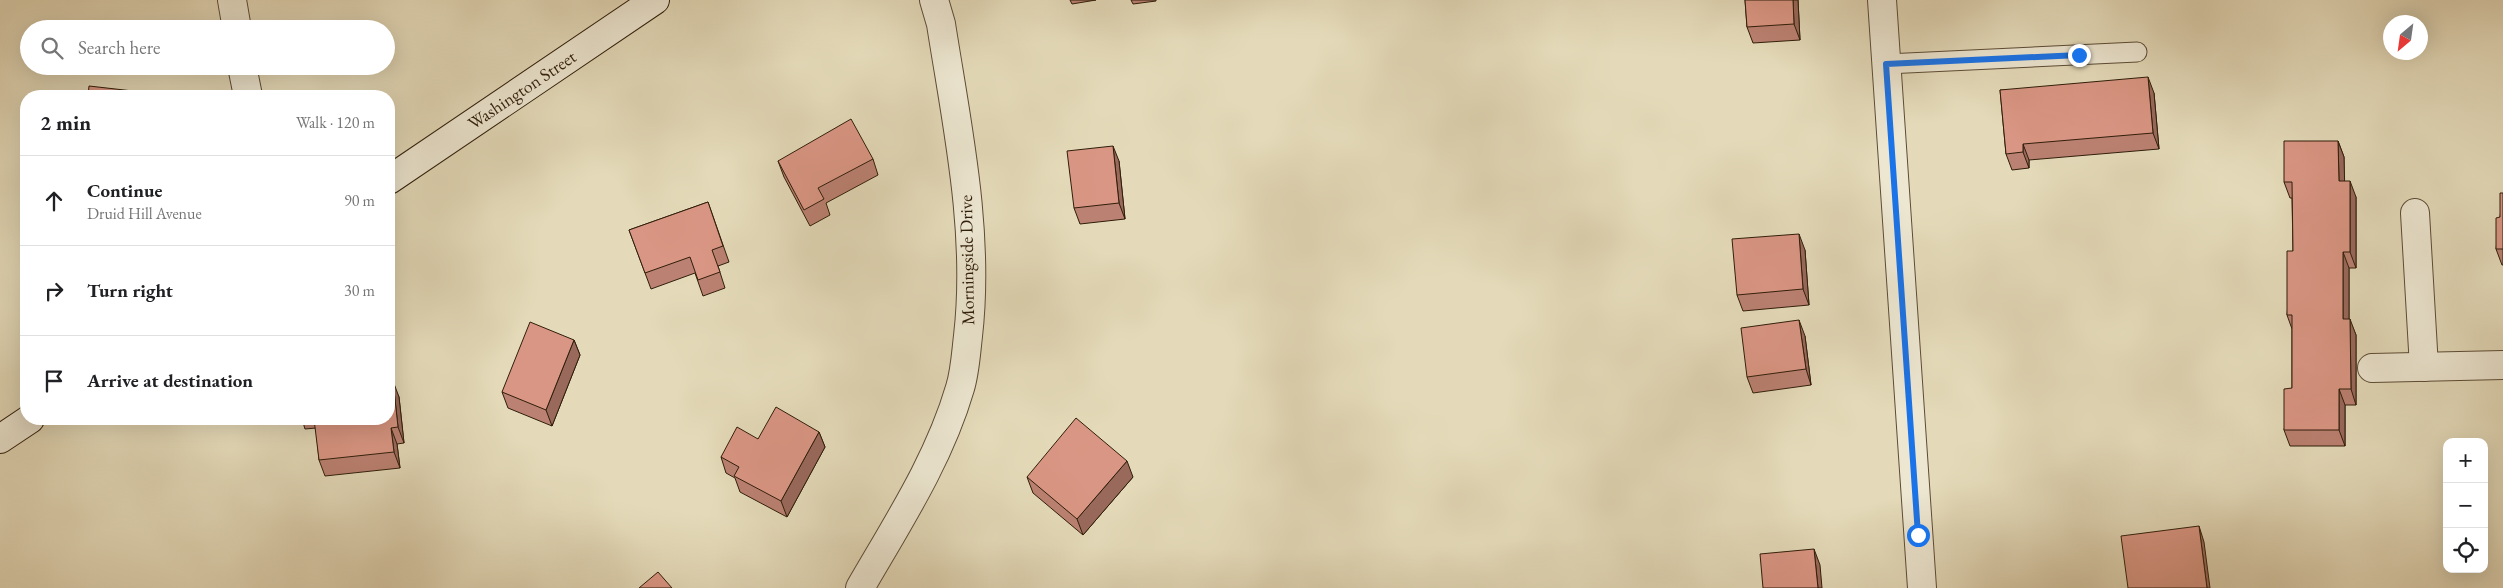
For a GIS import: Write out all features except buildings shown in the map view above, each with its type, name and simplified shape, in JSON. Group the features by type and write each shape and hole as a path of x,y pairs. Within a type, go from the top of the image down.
{"street":[{"path":"232,0 235,20"},
{"name":"Washington Street","path":"395,176 655,0"},
{"name":"Morningside Drive","path":"860,588 917,490 947,424 961,387 967,348 972,307 969,222 965,177 941,24 934,0"},
{"path":"1882,0 1922,588"},
{"path":"244,75 247,90"},
{"path":"2415,214 2424,367"},
{"path":"2372,368 2503,365"},
{"path":"0,439 21,425"}],"lane":[{"path":"1886,64 2137,52"}],"route":[{"path":"1918,535 1886,64 2079,55"}]}
